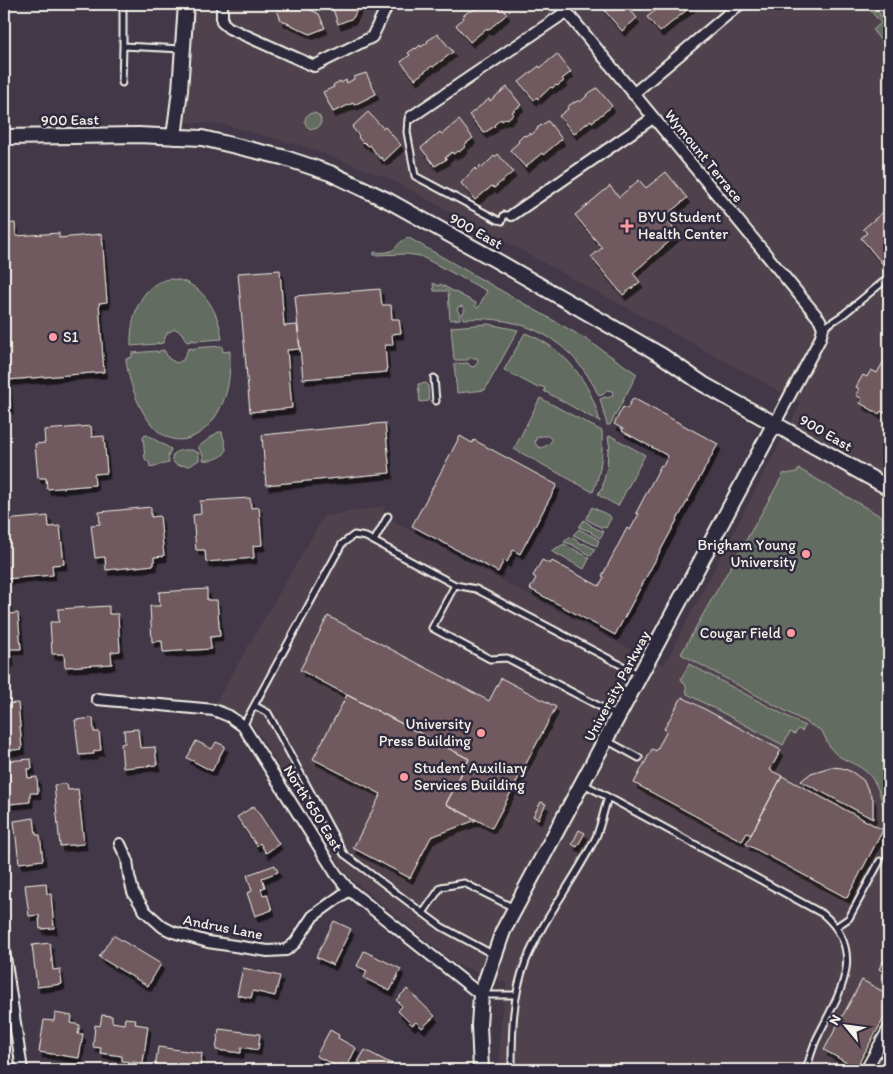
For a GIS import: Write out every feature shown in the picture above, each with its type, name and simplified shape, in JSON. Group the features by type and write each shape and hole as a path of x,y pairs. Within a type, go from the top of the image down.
{"main road":[{"path":"174,138 180,90 186,4"},
{"name":"900 East","path":"4,137 138,135 210,139 322,170 361,186 549,291 661,356 703,384 889,488"},
{"name":"University Parkway","path":"481,1070 479,1025 481,995 494,955 515,909 775,423"}],"street":[{"path":"222,4 222,22 229,28 314,66 372,37 388,4"},
{"name":"Wymount Terrace","path":"560,4 817,316 823,328"},
{"path":"633,94 740,4"},
{"path":"411,117 566,12"},
{"path":"512,214 653,118"},
{"name":"University Parkway","path":"775,423 820,339 823,328"},
{"name":"North 650 East","path":"97,699 214,710 229,716 244,726 336,874 349,890 481,995"},
{"name":"Andrus Lane","path":"120,844 127,858 133,892 145,911 158,923 173,932 208,942 268,951 286,950 295,944 313,916 349,890"},
{"path":"4,950 22,1070"},
{"path":"866,1070 889,1028"}],"lane":[{"path":"122,83 123,4"},
{"path":"123,46 182,49"},
{"path":"411,117 408,119 408,132 415,176 498,220 502,221 504,216 512,214"},
{"path":"823,328 844,314 889,277"},
{"path":"434,378 436,401"},
{"path":"374,541 388,516"},
{"path":"244,726 342,544 354,535 374,541 455,585 476,589 640,676"},
{"path":"455,585 432,628 490,659 507,658 618,716"},
{"path":"255,706 268,713 344,854 442,927 494,955"},
{"path":"606,740 639,758"},
{"path":"582,784 823,914 833,922 846,951 846,977 812,1049 806,1070"},
{"path":"512,1070 512,1028 516,995 523,969 541,928 561,898 596,836 608,797"},
{"path":"836,927 849,918 880,861"},
{"path":"423,914 441,887 464,883 515,909"},
{"path":"481,995 516,995"}],"shaded area":[{"name":"Brigham Young University","path":"178,4 889,4 889,1070 500,1070 499,1045 502,1010 507,983 456,964 350,878 254,726 214,705 324,516 385,506 382,515 622,645 664,665 801,403 388,178 306,147 223,124 180,122"}],"green space":[{"path":"865,4 875,4 882,19 889,27 889,51 873,30 881,23"},
{"path":"878,4 889,4 889,23"},
{"path":"313,113 321,121 313,129 305,121"},
{"path":"409,238 586,339 637,374 610,425 607,425 600,399 613,395 612,391 607,390 599,396 588,376 575,359 560,346 544,335 507,321 463,319 462,314 465,311 462,306 458,307 457,310 460,314 460,319 450,320 448,291 434,291 433,283 439,286 440,284 476,303 475,306 478,308 487,291 420,256 406,254 374,255 374,252 389,252"},
{"path":"169,279 180,280 190,284 206,298 217,318 222,339 194,341 193,339 187,342 181,332 175,329 167,333 163,343 131,346 132,325 138,305 150,288 159,282"},
{"path":"488,324 518,330 485,390 457,393 454,364 468,363 474,367 478,362 477,358 454,360 451,327"},
{"path":"525,333 552,347 574,368 590,393 600,422 544,391 545,388 540,386 538,388 504,370"},
{"path":"222,346 223,352 230,351 228,385 221,407 214,418 201,432 185,439 171,439 158,431 139,405 128,373 126,359 132,357 132,353 157,351 158,353 164,350 169,359 177,363 183,360 188,349 192,348 194,350 194,348"},
{"path":"426,383 428,385 429,401 420,402 418,384"},
{"path":"540,398 602,431 601,462 593,492 514,449","holes":["548,436 552,440 548,445 541,448 537,446 535,442 537,437"]},
{"path":"218,432 222,432 226,448 225,453 216,459 203,460 203,455 198,447"},
{"path":"147,435 171,449 168,457 169,463 150,467 149,462 145,459 143,436"},
{"path":"611,436 645,455 618,506 598,495 600,490 602,490 607,470 608,449 610,449 608,437"},
{"path":"183,450 192,450 199,453 199,460 190,466 176,465 172,460 173,456"},
{"name":"Cougar Field","path":"799,469 889,521 889,815 884,811 878,789 871,777 861,768 836,754 822,731 681,654 784,473 797,472"},
{"path":"592,507 610,516 611,518 606,528 602,528 586,519"},
{"path":"584,520 591,526 604,532 600,538 592,532 579,527"},
{"path":"579,529 599,540 597,546 573,535"},
{"path":"569,537 595,549 591,556 574,545 564,542"},
{"path":"564,544 588,557 589,559 584,569 551,551"},
{"path":"689,664 805,726 802,731 798,729 795,734 790,732 783,745 687,694 686,686 681,679"}],"building":[{"path":"299,4 319,14 325,28 310,34 281,20 275,5"},
{"path":"302,4 314,4 311,9"},
{"path":"335,4 360,4 353,18 338,24 333,9"},
{"path":"482,4 499,4 507,14 470,42 456,25 470,10 471,12 475,8 476,10"},
{"path":"599,4 625,4 637,18 622,31"},
{"path":"664,4 694,4 660,32 647,17"},
{"path":"438,34 453,52 415,79 401,62 410,55 408,53 420,45 421,47"},
{"path":"557,54 571,72 562,79 564,81 557,86 551,87 538,99 537,97 534,100 519,82"},
{"path":"366,73 376,94 354,105 353,103 333,112 323,92 334,87 333,85 340,81 341,83 346,80 347,83 354,79 354,77"},
{"path":"507,87 521,105 512,112 514,114 502,121 501,119 495,126 484,133 469,115"},
{"path":"597,88 612,106 574,134 559,116 568,109 567,107 579,100 580,102 586,95"},
{"path":"368,112 401,145 384,161 381,157 380,159 370,145 368,146 363,143 352,127"},
{"path":"459,120 473,138 459,152 453,154 452,152 445,158 447,159 435,166 421,148 440,132 442,134"},
{"path":"548,121 562,139 525,167 510,150 524,135 530,133 531,135 537,128"},
{"path":"498,154 513,172 494,188 492,186 475,200 461,183 475,168 476,170 480,166 482,168"},
{"name":"BYU Student Health Center","path":"666,172 687,198 664,217 678,234 633,273 640,282 623,295 591,257 602,248 575,215 610,186 619,197 639,180 646,188"},
{"path":"889,202 889,263 885,267 861,238 867,233 863,229 888,208 885,205"},
{"name":"S1","path":"15,223 16,236 59,233 59,238 102,234 107,302 99,303 104,372 8,380 10,408 4,409 4,224"},
{"path":"280,270 284,326 297,325 300,349 287,350 292,408 250,412 238,273"},
{"path":"380,289 382,305 391,305 392,319 399,319 401,333 392,334 393,345 385,345 387,372 303,379 295,296"},
{"path":"889,352 889,411 887,414 881,411 879,414 860,403 862,399 856,395 859,389 856,387 863,375 867,377 871,370 877,373"},
{"path":"633,398 718,444 615,635 530,589 536,578 533,576 542,560 550,564 552,561 599,586 604,577 602,576 627,528 630,530 639,514 636,513 661,465 663,466 668,456 622,431 623,429 614,424 623,407 627,409"},
{"path":"385,423 390,473 266,485 262,435"},
{"path":"91,426 92,437 104,436 107,473 94,474 95,485 47,489 46,478 38,478 35,444 45,443 44,430"},
{"path":"460,436 472,443 474,440 557,485 520,554 513,550 507,562 504,560 498,572 412,526"},
{"path":"250,498 251,508 259,507 262,545 253,546 254,558 206,562 205,550 196,550 193,515 201,514 200,501"},
{"path":"151,507 151,517 160,516 164,556 154,557 154,565 106,570 105,557 95,558 91,525 100,524 99,512"},
{"path":"48,516 49,527 60,526 64,564 52,565 53,575 6,579 4,567 4,520"},
{"path":"207,589 207,600 217,600 220,636 210,637 211,649 163,652 162,641 152,642 150,606 160,606 159,592"},
{"path":"4,602 8,602 9,614 18,613 21,649 10,649 11,661 4,662"},
{"path":"109,606 109,614 118,614 120,651 111,652 112,664 65,667 64,654 52,654 50,622 59,622 58,609"},
{"name":"University Press Building","path":"328,616 489,701 501,678 556,707 492,828 446,804 469,759 300,670"},
{"name":"Student Auxiliary Services Building","path":"347,695 469,759 446,804 476,820 431,837 410,878 353,848 381,794 313,759"},
{"path":"682,697 781,750 770,770 782,776 751,835 747,833 742,841 634,783 652,749 656,751 667,731 664,729"},
{"path":"18,703 22,749 4,751 4,704"},
{"path":"93,718 94,732 99,732 101,750 94,751 94,754 79,755 75,720"},
{"path":"138,729 140,748 155,747 157,765 123,768 121,744 125,743 124,730"},
{"path":"196,741 212,749 216,742 225,746 212,771 187,758"},
{"path":"31,759 32,769 27,769 28,778 37,777 38,793 30,793 30,802 10,804 6,761"},
{"path":"831,767 842,768 852,772 863,780 873,799 873,819 801,781 811,773"},
{"path":"782,776 883,830 847,898 746,844"},
{"path":"67,784 68,790 78,789 84,844 60,846 54,785"},
{"path":"541,802 546,804 538,819 533,816"},
{"path":"254,806 279,844 266,853 260,843 257,846 237,817"},
{"path":"34,818 36,835 40,835 43,860 19,863 14,821"},
{"path":"579,830 585,833 577,847 572,844"},
{"path":"275,865 278,872 262,878 265,887 261,889 263,895 267,894 272,910 255,916 247,893 252,891 247,875"},
{"path":"46,883 47,894 51,894 54,928 40,929 39,915 29,916 25,885"},
{"path":"334,921 351,929 333,965 316,957"},
{"path":"113,935 161,964 148,986 99,957"},
{"path":"50,943 53,970 60,969 62,984 37,987 32,945"},
{"path":"364,951 401,969 390,991 364,978 367,971 357,966"},
{"path":"883,961 889,964 889,975 879,969"},
{"path":"243,968 280,976 275,996 253,991 251,998 237,995"},
{"path":"862,980 889,995 889,1009 856,1068 824,1050"},
{"path":"407,989 435,1016 422,1028 416,1022 412,1025 398,1011 402,1006 396,1000"},
{"path":"55,1013 72,1016 71,1023 80,1025 78,1034 83,1034 79,1058 39,1052 44,1020 54,1021"},
{"path":"102,1015 112,1016 112,1022 124,1024 125,1018 136,1019 135,1024 148,1026 143,1063 122,1061 122,1056 100,1053 101,1048 93,1047 95,1025 100,1026"},
{"path":"219,1029 260,1034 258,1050 241,1047 241,1053 216,1050"},
{"path":"330,1030 339,1035 338,1038 356,1048 347,1067 341,1064 339,1067 316,1056"},
{"path":"158,1047 202,1053 200,1070 155,1068"},
{"path":"365,1050 392,1064 389,1070 356,1070"}],"place":[{"name":"BYU Student Health Center","path":"627,226"},
{"name":"S1","path":"53,337"},
{"name":"Brigham Young University","path":"806,554"},
{"name":"Cougar Field","path":"791,633"},
{"name":"University Press Building","path":"481,733"},
{"name":"Student Auxiliary Services Building","path":"404,777"}]}
